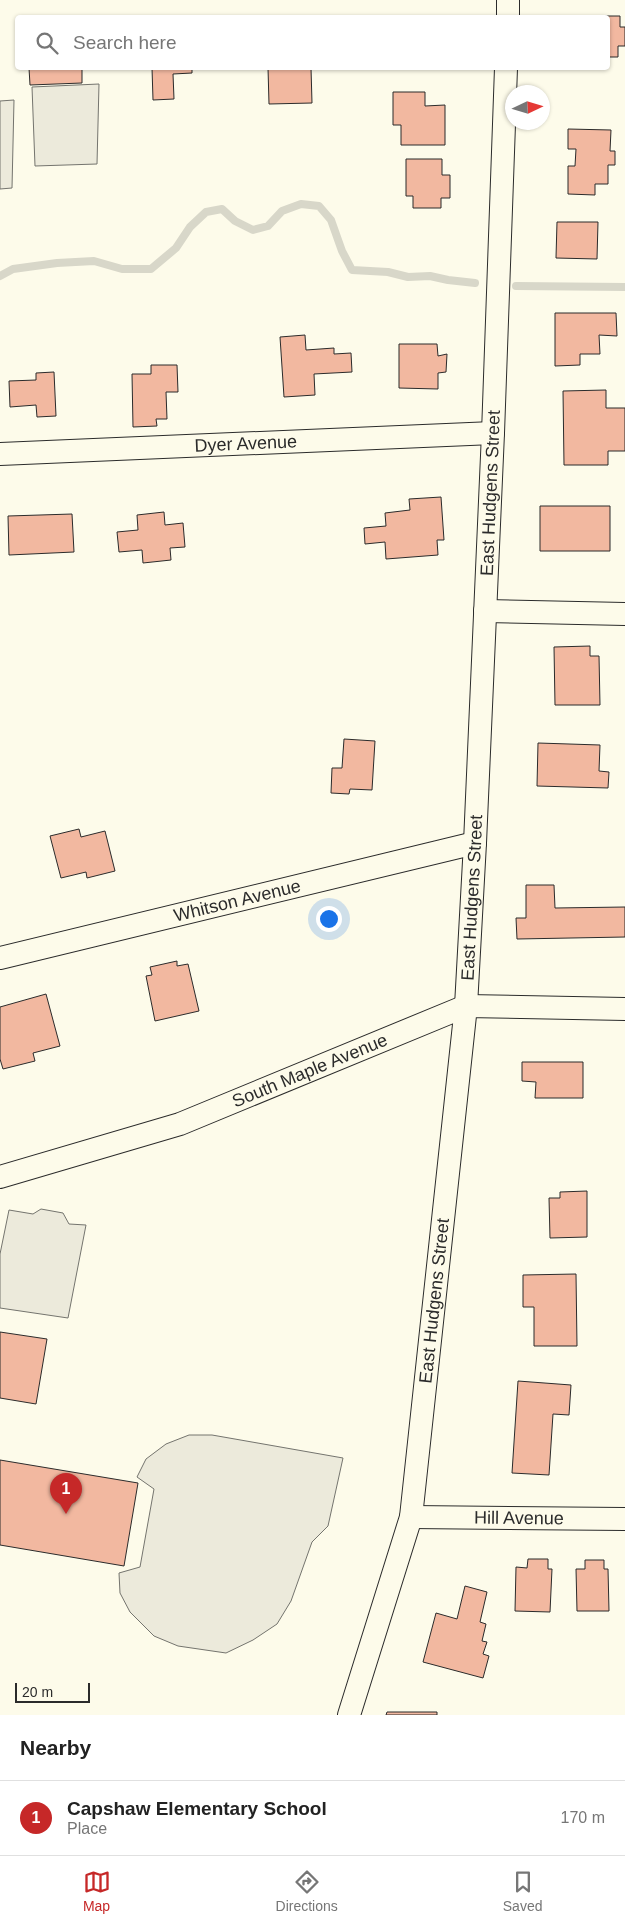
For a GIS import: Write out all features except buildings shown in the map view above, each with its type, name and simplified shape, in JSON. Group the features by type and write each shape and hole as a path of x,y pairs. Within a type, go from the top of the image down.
{"street":[{"path":"508,0 508,15"},
{"name":"East Hudgens Street","path":"349,1715 411,1517 466,1006 493,432 506,70"},
{"name":"Dyer Avenue","path":"0,454 493,432"},
{"path":"484,611 625,614"},
{"name":"Whitson Avenue","path":"0,958 475,843"},
{"name":"South Maple Avenue","path":"0,1177 180,1124 466,1006 625,1009"},
{"name":"Hill Avenue","path":"411,1517 625,1519"}],"shaded area":[{"path":"99,84 97,164 35,166 32,87"},
{"path":"14,100 12,188 0,189 0,101"},
{"path":"41,1209 63,1213 69,1224 86,1225 68,1318 0,1308 0,1254 9,1210 33,1214"},
{"path":"189,1435 212,1435 343,1458 328,1526 312,1542 291,1601 277,1624 253,1640 226,1653 178,1646 154,1636 130,1612 120,1593 119,1573 140,1567 154,1489 137,1477 146,1459 166,1444"}],"waterway":[{"path":"0,276 13,269 57,263 94,261 122,269 151,269 176,248 190,227 206,212 222,209 235,221 253,230 268,226 282,211 301,204 319,206 331,220 342,251 352,270 388,272 408,277 430,276 475,283"},
{"path":"516,286 625,287"}],"place":[{"name":"Capshaw Elementary School","path":"66,1514"}]}
